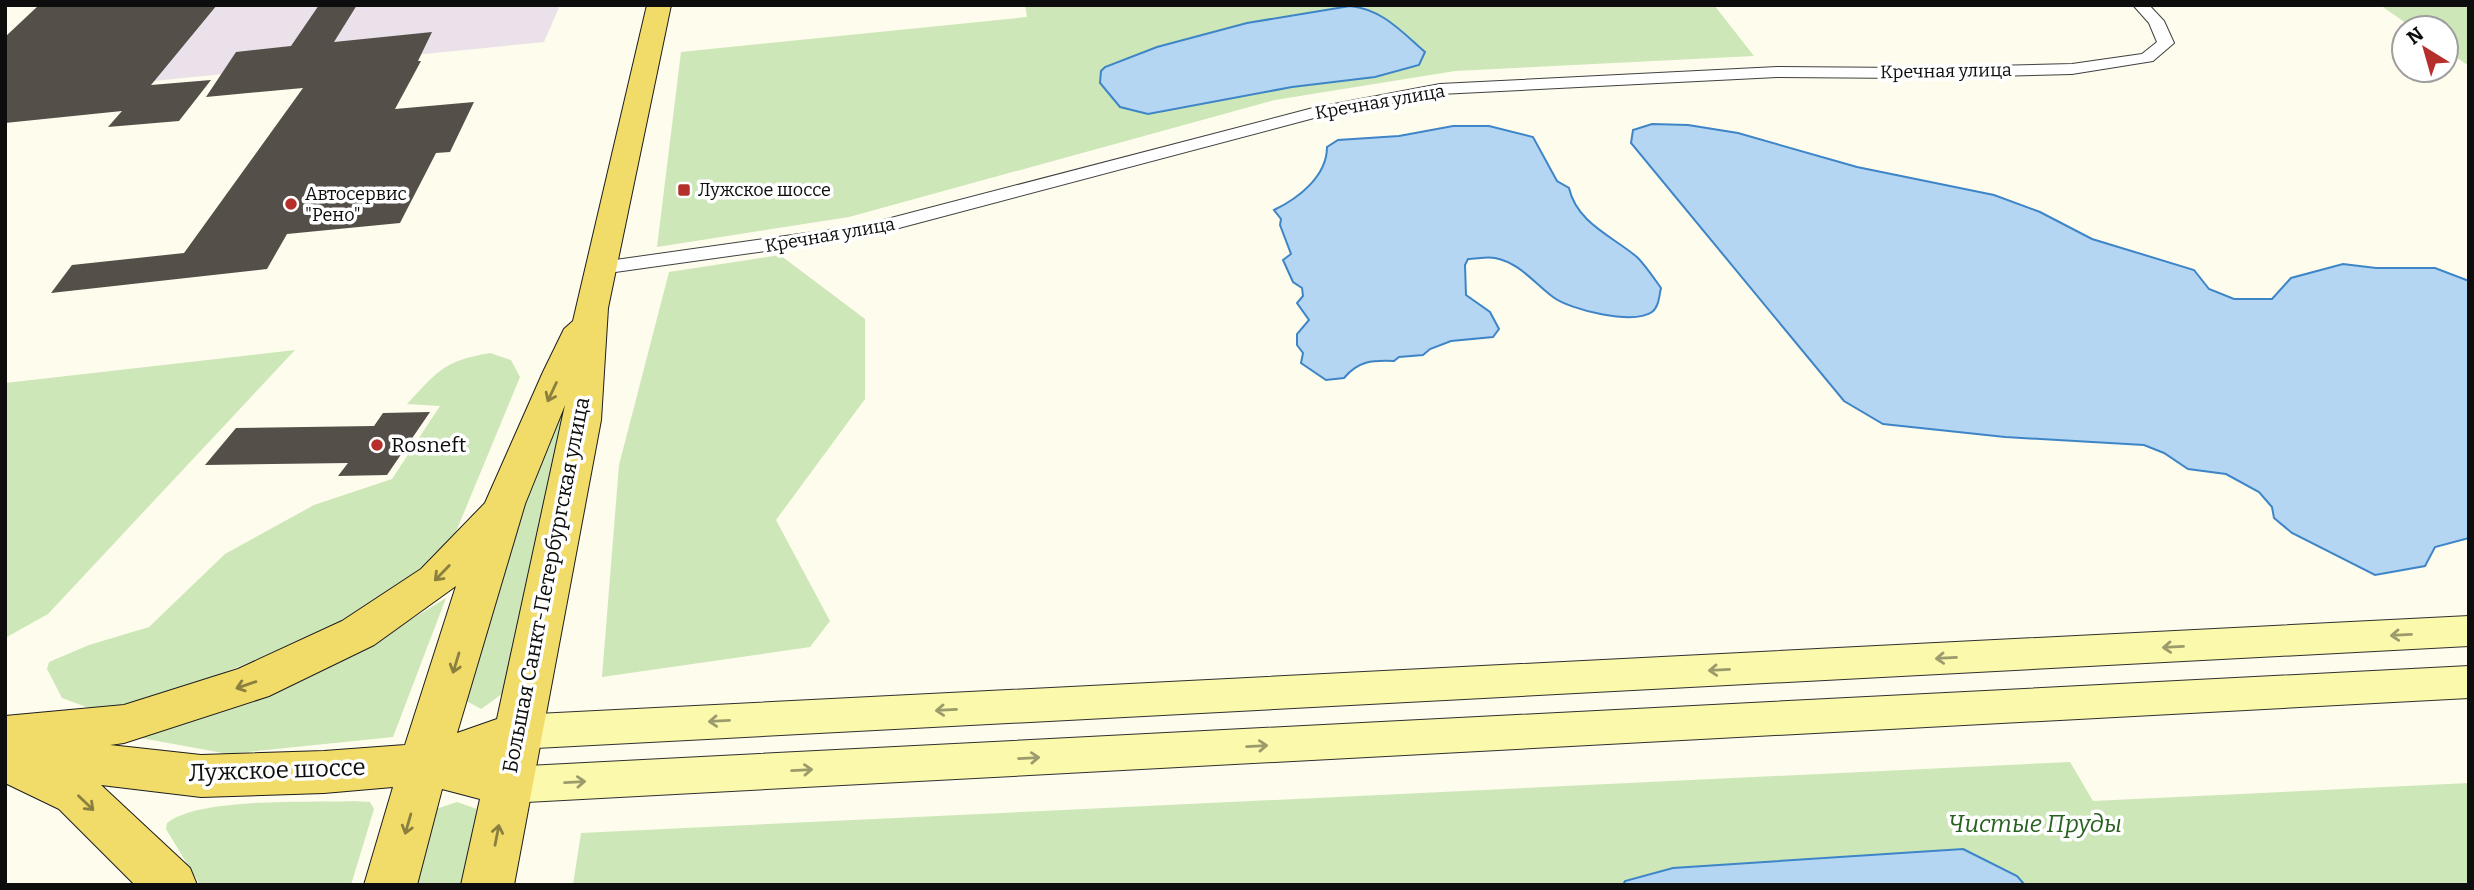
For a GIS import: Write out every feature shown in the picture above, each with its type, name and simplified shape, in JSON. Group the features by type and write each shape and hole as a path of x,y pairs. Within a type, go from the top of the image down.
{"main road":[{"path":"591,308 659,5"},
{"name":"Большая Санкт-Петербургская улица","path":"390,885 505,504 533,432 591,308"},
{"name":"Большая Санкт-Петербургская улица","path":"487,885 582,420 591,308"},
{"path":"5,736 124,724 253,683 358,633 436,580 505,504"},
{"path":"517,732 2469,631"},
{"path":"507,785 2469,682"},
{"name":"Лужское шоссе","path":"5,747 98,764 201,776 324,772 425,764 517,732"},
{"path":"5,760 77,794 171,885"},
{"name":"Лужское шоссе","path":"425,764 507,785"}],"street":[{"name":"Кречная улица","path":"601,268 865,231 1313,113 1440,89 1777,72 1909,73 2072,69 2147,58 2166,43 2156,21 2140,5"}],"shaded area":[{"path":"97,5 560,5 544,42 14,95"}],"green space":[{"path":"1025,5 1714,5 1754,56 1455,71 1275,100 849,217 657,247 681,52 1027,17"},
{"path":"2380,5 2469,5 2469,66 2460,60 2460,14 2393,14"},
{"path":"780,255 865,319 865,399 776,520 830,621 810,647 602,677 619,465 669,272"},
{"path":"295,350 48,614 5,638 5,383"},
{"path":"490,353 511,360 520,377 453,539 393,597 313,637 180,690 97,711 62,698 47,669 49,662 89,645 149,627 225,554 314,505 392,479 440,406 407,404 442,369 474,356"},
{"path":"567,394 555,483 505,692 481,709 463,699 528,487"},
{"path":"446,598 393,737 228,754 141,738 298,683 367,647"},
{"name":"Чистые Пруды","path":"2070,762 2093,801 2469,783 2469,885 573,885 581,833"},
{"path":"370,802 374,809 351,885 200,885 166,829 167,823 182,815 229,805"},
{"path":"457,802 477,809 461,885 409,885 427,812"}],"water":[{"path":"1350,6 1372,12 1400,29 1425,52 1419,65 1375,77 1292,87 1148,114 1120,107 1100,83 1101,71 1105,67 1157,47 1247,23"},
{"path":"1652,124 1688,125 1738,133 1857,167 1994,195 2040,212 2092,239 2194,270 2209,289 2234,299 2272,299 2291,278 2343,264 2376,268 2435,268 2469,281 2469,538 2435,547 2425,566 2375,575 2292,533 2274,518 2272,507 2259,492 2226,474 2188,469 2164,453 2144,445 2005,437 1883,424 1844,401 1631,143 1633,130"},
{"path":"1453,126 1489,126 1533,137 1557,181 1569,188 1579,211 1597,228 1637,257 1661,288 1656,307 1643,316 1631,317 1587,311 1553,297 1512,264 1489,257 1468,259 1465,265 1466,295 1490,312 1499,329 1493,337 1451,341 1430,349 1423,355 1366,363 1344,378 1326,380 1301,363 1303,353 1297,345 1297,334 1309,320 1297,303 1303,296 1302,288 1293,282 1283,260 1291,254 1280,225 1281,219 1274,210 1310,185 1322,167 1327,147 1338,140 1399,136"},
{"path":"1963,849 2017,876 2025,885 1623,885 1625,881 1673,868"}],"building":[{"path":"39,5 217,5 151,85 211,80 179,121 108,127 122,111 5,123 5,37"},
{"path":"319,5 357,5 334,42 432,32 418,61 421,61 395,109 474,102 450,152 436,153 400,223 287,234 267,269 51,293 72,265 184,253 303,88 206,97 236,52 291,46"},
{"path":"430,412 387,475 338,476 348,463 205,465 236,428 374,426 383,413"}],"place":[{"name":"Лужское шоссе","path":"684,190"},
{"name":"Автосервис \"Рено\"","path":"291,204"},
{"name":"Rosneft","path":"377,445"}]}
